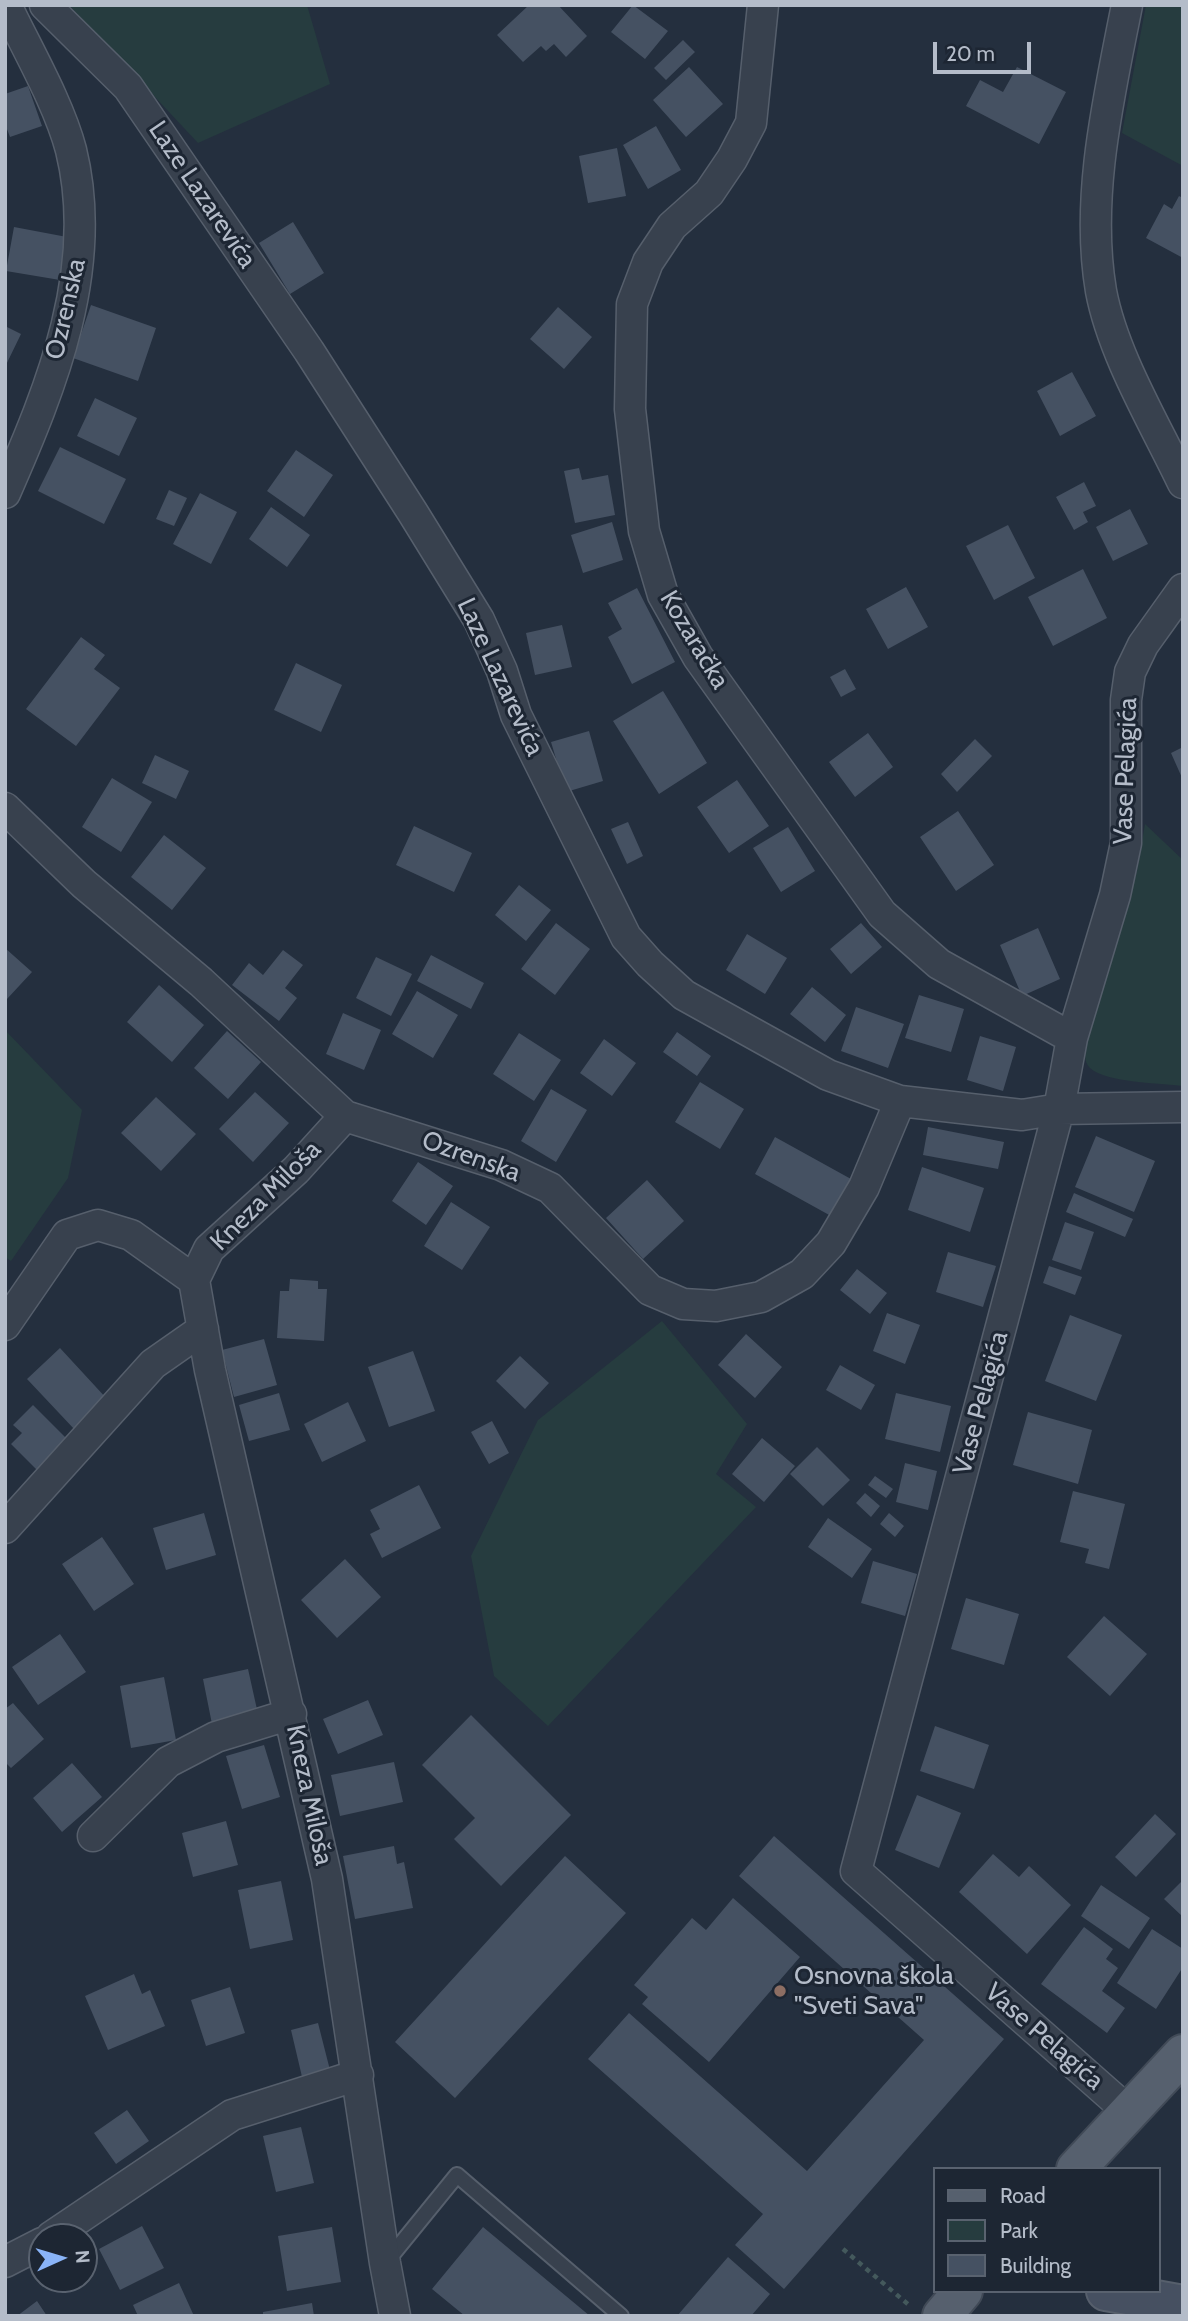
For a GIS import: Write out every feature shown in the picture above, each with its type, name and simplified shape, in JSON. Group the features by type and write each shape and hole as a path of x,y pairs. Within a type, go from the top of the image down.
{"main road":[{"path":"1078,2167 1183,2054"},
{"path":"931,2315 960,2293"}],"street":[{"name":"Ozrenska","path":"5,493 65,333 80,269 82,206 71,148 6,5"},
{"name":"Laze Lazarevića","path":"45,5 128,87 309,351 413,513 479,620 502,671 516,715 626,937 650,964 684,995 828,1075 900,1101 1022,1115 1059,1109 1183,1108"},
{"name":"Kozaračka","path":"762,5 751,123 732,159 709,193 672,226 648,262 632,304 630,409 644,531 663,595 698,657 883,914 939,964 1072,1038"},
{"path":"1127,5 1104,124 1097,228 1102,292 1118,346 1183,483"},
{"name":"Vase Pelagića","path":"1129,2112 856,1871 1059,1109 1072,1038 1115,895 1126,843 1126,701 1130,672 1143,645 1183,589"},
{"name":"Ozrenska","path":"5,808 84,884 201,982 345,1116 501,1166 550,1188 650,1290 682,1304 716,1306 761,1297 803,1274 831,1243 864,1187 900,1101"},
{"name":"Kneza Miloša","path":"345,1116 296,1170 209,1249 194,1280 275,1655 291,1714 327,1879 385,2263 396,2316"},
{"name":"Kneza Miloša","path":"5,1325 67,1235 99,1225 131,1236 194,1280"},
{"path":"5,1528 153,1364 203,1329"},
{"path":"93,1836 168,1762 216,1737 291,1714"},
{"path":"72,2223 232,2115 358,2075"},
{"path":"5,2262 28,2250"},
{"path":"1117,2293 1183,2305"}],"lane":[{"path":"385,2263 457,2175 621,2316"}],"path":[{"path":"843,2249 931,2315"}],"green space":[{"path":"69,5 307,5 330,84 198,143"},
{"path":"1146,5 1183,5 1183,166 1122,133"},
{"path":"1145,824 1183,860 1183,1086 1108,1077 1090,1068 1085,1059 1086,1042 1137,871"},
{"path":"5,1030 82,1110 68,1178 11,1261 5,1257"},
{"path":"662,1321 747,1424 716,1474 756,1507 548,1726 494,1676 471,1556 538,1420"}],"building":[{"path":"529,5 558,5 587,36 566,57 554,44 546,51 541,46 523,62 497,35"},
{"path":"633,5 668,31 645,59 611,32"},
{"path":"683,40 695,52 666,80 654,68"},
{"path":"689,67 723,104 686,137 653,100"},
{"path":"1017,67 1066,92 1039,144 966,106 980,80 1003,92"},
{"path":"28,86 42,126 10,137 5,124 5,94"},
{"path":"656,126 681,170 648,189 623,145"},
{"path":"617,148 626,196 588,203 579,156"},
{"path":"1179,196 1183,198 1183,258 1146,238 1164,204 1172,209"},
{"path":"293,222 324,273 290,294 259,243"},
{"path":"14,227 67,237 60,280 6,271"},
{"path":"91,305 156,328 138,381 73,358"},
{"path":"558,307 592,337 564,369 530,339"},
{"path":"5,326 21,334 5,367"},
{"path":"1072,372 1096,416 1060,436 1037,391"},
{"path":"95,398 137,418 119,456 77,436"},
{"path":"60,447 126,479 104,524 38,491"},
{"path":"296,450 333,475 304,517 267,491"},
{"path":"579,468 582,480 608,475 615,515 575,523 564,471"},
{"path":"1084,482 1096,506 1083,512 1088,522 1074,530 1056,497"},
{"path":"169,490 187,498 174,526 156,519"},
{"path":"200,493 237,512 211,564 173,544"},
{"path":"271,507 310,535 287,567 249,539"},
{"path":"1130,509 1148,544 1113,561 1096,527"},
{"path":"612,522 623,560 583,573 571,535"},
{"path":"1008,525 1035,578 994,600 966,546"},
{"path":"1083,569 1107,618 1053,646 1028,597"},
{"path":"906,587 928,627 888,649 866,609"},
{"path":"637,588 675,662 632,684 608,637 622,629 608,603"},
{"path":"562,625 572,667 535,675 526,633"},
{"path":"81,637 105,655 94,669 120,688 76,746 26,709"},
{"path":"296,663 342,685 321,732 274,710"},
{"path":"845,669 856,689 841,697 830,677"},
{"path":"663,691 707,763 659,794 613,721"},
{"path":"589,731 603,781 566,792 551,742"},
{"path":"868,733 893,767 855,797 829,762"},
{"path":"975,739 992,756 957,792 941,774"},
{"path":"1183,747 1183,780 1171,753"},
{"path":"155,755 189,771 176,799 142,783"},
{"path":"112,778 152,802 121,852 82,827"},
{"path":"737,780 769,826 729,853 697,807"},
{"path":"958,811 994,865 956,891 920,837"},
{"path":"628,822 643,856 627,864 611,829"},
{"path":"414,826 472,853 454,892 396,865"},
{"path":"788,827 815,871 781,892 753,848"},
{"path":"164,835 206,868 172,910 131,877"},
{"path":"519,885 551,910 526,941 495,915"},
{"path":"556,923 590,949 555,995 521,969"},
{"path":"861,923 882,947 851,974 830,949"},
{"path":"1038,928 1060,979 1022,996 1000,945"},
{"path":"747,934 787,958 765,994 726,970"},
{"path":"5,948 32,972 7,999 5,998"},
{"path":"283,950 303,965 285,988 297,998 279,1021 232,985 249,963 263,975"},
{"path":"431,955 484,983 471,1009 417,981"},
{"path":"376,957 412,974 391,1016 356,998"},
{"path":"159,985 204,1025 172,1062 127,1022"},
{"path":"812,987 846,1015 825,1042 790,1014"},
{"path":"417,991 458,1015 433,1058 392,1034"},
{"path":"919,995 964,1009 951,1052 905,1038"},
{"path":"856,1007 904,1024 888,1068 841,1051"},
{"path":"343,1013 381,1030 364,1070 326,1054"},
{"path":"227,1031 261,1062 228,1099 194,1068"},
{"path":"677,1032 711,1056 697,1076 663,1052"},
{"path":"519,1033 561,1060 534,1101 493,1074"},
{"path":"980,1036 1016,1047 1003,1091 967,1080"},
{"path":"604,1039 636,1063 612,1096 580,1073"},
{"path":"700,1082 744,1109 720,1149 675,1122"},
{"path":"551,1089 587,1110 556,1162 521,1141"},
{"path":"255,1092 289,1123 253,1162 219,1129"},
{"path":"156,1097 196,1134 161,1171 121,1133"},
{"path":"928,1127 1004,1142 998,1169 923,1155"},
{"path":"1096,1136 1155,1161 1134,1212 1075,1187"},
{"path":"775,1137 851,1179 831,1216 755,1174"},
{"path":"418,1162 453,1186 426,1225 392,1201"},
{"path":"922,1167 984,1188 970,1232 908,1210"},
{"path":"647,1180 684,1221 643,1259 606,1218"},
{"path":"1074,1193 1133,1219 1125,1237 1066,1212"},
{"path":"451,1202 490,1227 462,1270 424,1246"},
{"path":"1065,1222 1094,1232 1081,1270 1052,1260"},
{"path":"948,1252 996,1266 983,1307 936,1292"},
{"path":"1049,1266 1082,1277 1075,1295 1043,1283"},
{"path":"857,1269 887,1293 870,1314 840,1290"},
{"path":"290,1279 318,1281 318,1289 327,1289 324,1341 277,1338 280,1291 289,1291"},
{"path":"887,1313 920,1325 905,1364 873,1351"},
{"path":"1070,1315 1122,1335 1096,1401 1045,1381"},
{"path":"746,1334 782,1367 755,1398 718,1365"},
{"path":"264,1339 277,1385 234,1397 222,1350"},
{"path":"60,1348 107,1399 75,1430 27,1379"},
{"path":"413,1351 435,1411 389,1427 368,1367"},
{"path":"520,1356 549,1383 525,1409 496,1381"},
{"path":"840,1365 875,1385 861,1410 826,1390"},
{"path":"279,1393 290,1430 249,1441 239,1405"},
{"path":"896,1393 951,1406 940,1452 885,1439"},
{"path":"348,1402 366,1441 322,1462 304,1424"},
{"path":"33,1405 68,1440 38,1471 11,1444 22,1433 13,1425"},
{"path":"1028,1412 1092,1430 1078,1484 1013,1465"},
{"path":"492,1421 509,1453 489,1464 471,1432"},
{"path":"762,1438 795,1466 764,1502 732,1474"},
{"path":"817,1447 850,1480 823,1506 790,1474"},
{"path":"905,1463 937,1471 928,1510 896,1502"},
{"path":"875,1476 893,1489 886,1498 868,1485"},
{"path":"419,1485 441,1528 382,1558 370,1534 380,1529 370,1510"},
{"path":"1073,1491 1125,1504 1109,1569 1085,1563 1089,1549 1060,1542"},
{"path":"865,1493 880,1506 871,1517 856,1503"},
{"path":"204,1513 216,1555 166,1570 153,1528"},
{"path":"889,1513 904,1526 895,1537 880,1524"},
{"path":"828,1518 872,1549 852,1578 808,1547"},
{"path":"102,1537 134,1584 94,1611 62,1564"},
{"path":"345,1559 381,1597 337,1638 301,1600"},
{"path":"873,1561 917,1574 905,1616 861,1603"},
{"path":"966,1598 1019,1614 1004,1665 951,1649"},
{"path":"1104,1616 1147,1654 1110,1696 1067,1657"},
{"path":"60,1634 86,1672 38,1705 12,1667"},
{"path":"248,1669 258,1714 212,1724 203,1679"},
{"path":"164,1677 176,1740 131,1748 120,1686"},
{"path":"368,1700 383,1735 338,1754 323,1719"},
{"path":"13,1703 44,1739 11,1768 5,1762 5,1709"},
{"path":"471,1715 571,1815 501,1886 454,1839 475,1818 422,1765"},
{"path":"935,1726 989,1745 974,1789 920,1771"},
{"path":"264,1745 280,1797 242,1809 226,1756"},
{"path":"394,1762 403,1802 340,1816 331,1775"},
{"path":"72,1763 102,1797 62,1832 33,1798"},
{"path":"917,1795 961,1813 939,1868 895,1850"},
{"path":"1155,1814 1176,1834 1136,1877 1115,1857"},
{"path":"226,1821 238,1865 193,1877 182,1833"},
{"path":"774,1836 1004,2039 784,2289 735,2245 763,2214 588,2059 629,2013 807,2171 924,2040 739,1876"},
{"path":"394,1846 397,1864 404,1862 413,1908 355,1919 343,1856"},
{"path":"993,1854 1019,1877 1029,1866 1071,1905 1027,1954 959,1892"},
{"path":"565,1856 626,1913 455,2098 395,2042"},
{"path":"1183,1880 1183,1917 1164,1899"},
{"path":"281,1881 293,1940 250,1949 238,1890"},
{"path":"1101,1885 1150,1918 1129,1949 1081,1916"},
{"path":"733,1898 800,1957 709,2062 642,2004 648,1997 634,1985 692,1918 706,1930"},
{"path":"1084,1927 1113,1949 1106,1959 1118,1968 1102,1991 1125,2008 1107,2033 1041,1984"},
{"path":"1152,1929 1183,1949 1183,1967 1156,2009 1117,1983"},
{"path":"134,1974 142,1994 150,1990 165,2026 108,2050 85,1996"},
{"path":"230,1987 245,2033 206,2046 191,2000"},
{"path":"318,2023 331,2074 303,2081 291,2030"},
{"path":"127,2110 149,2141 116,2164 94,2133"},
{"path":"301,2127 314,2183 276,2192 263,2136"},
{"path":"142,2226 164,2268 120,2290 99,2249"},
{"path":"332,2227 341,2282 287,2291 278,2236"},
{"path":"483,2227 590,2316 465,2316 432,2289"},
{"path":"728,2257 770,2294 751,2316 677,2316"},
{"path":"179,2283 194,2316 138,2316 133,2305"},
{"path":"37,2301 47,2316 17,2316"},
{"path":"312,2303 314,2316 263,2316 263,2312"}],"place":[{"name":"Osnovna škola \"Sveti Sava\"","path":"780,1991"}]}
